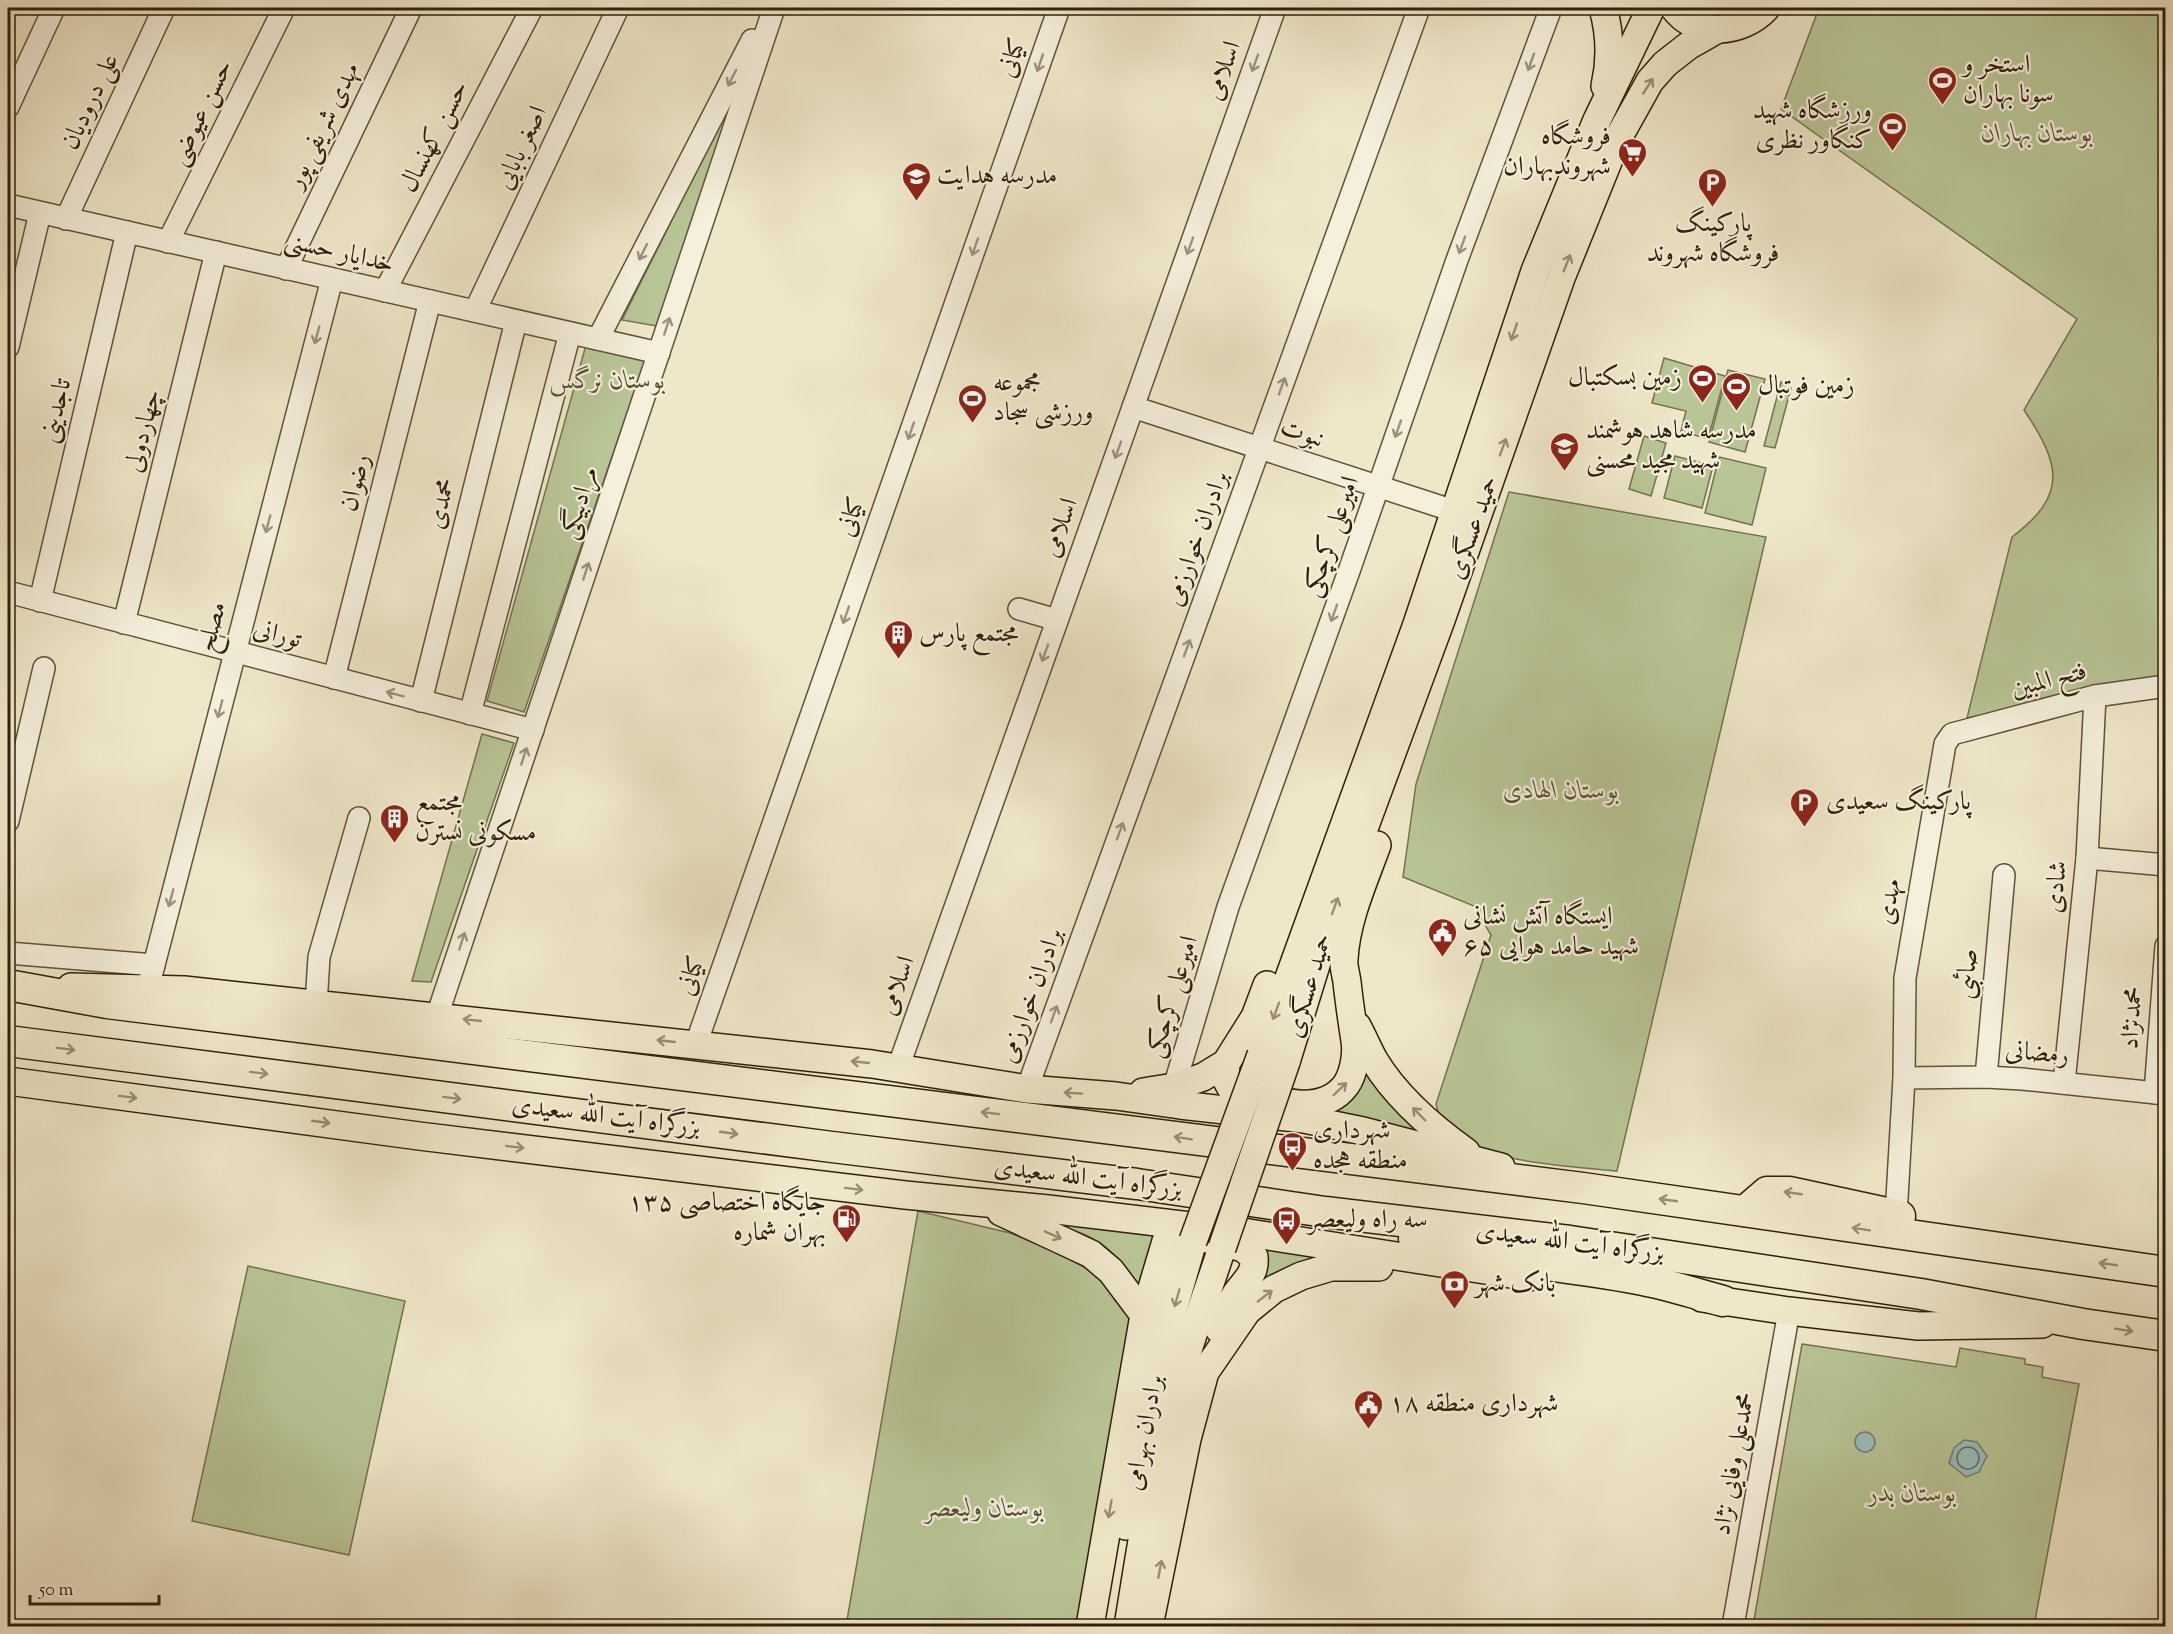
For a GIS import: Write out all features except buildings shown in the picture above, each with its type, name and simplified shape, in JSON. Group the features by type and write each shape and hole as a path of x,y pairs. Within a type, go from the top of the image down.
{"highway":[{"name":"بزرگراه آیت الله سعیدی","path":"10,985 107,1003 1583,1188 2166,1272"},
{"name":"بزرگراه آیت الله سعیدی","path":"8,1041 1137,1184 1325,1212 1570,1240 1920,1294 2083,1324 2166,1336"},
{"path":"1745,1211 1767,1192 1789,1191 1896,1215 2001,1231 2020,1241 2028,1253"},
{"path":"1325,1212 1433,1245 1548,1267 1644,1280 1722,1301"}],"main road":[{"path":"1597,120 1608,74 1608,34 1603,8"},
{"name":"حمید عسگری","path":"1222,1248 1286,1062 1461,515 1534,272 1597,120 1651,8"},
{"path":"1674,8 1689,22 1716,30"},
{"name":"حمید عسگری","path":"1193,1241 1417,624 1617,142 1650,81 1665,64 1688,46 1716,30 1740,24 1766,8"},
{"path":"1226,1063 1225,1077 1231,1088 1295,1104 1308,1105 1323,1102 1341,1092 1349,1081 1356,1043 1349,1010 1343,960 1350,925 1447,634 1461,515"},
{"path":"1116,1096 1174,1087 1203,1077 1226,1063 1255,1017 1402,620 1461,515"},
{"path":"10,985 151,977 184,990 696,1044 898,1068 1027,1089 1116,1096 1180,1106 1304,1119 1363,1131 1583,1188"},
{"path":"1349,1010 1374,1060 1421,1118 1482,1163"},
{"path":"8,1081 419,1136 906,1195 1249,1233 1491,1272 1789,1311 1918,1326 2083,1324"},
{"path":"981,1202 1091,1254 1111,1271 1144,1316"},
{"path":"1090,1626 1144,1316 1166,1241 1180,1232 1249,1251 1254,1257 1255,1266 1251,1276 1227,1310 1205,1372 1187,1439 1149,1626"},
{"name":"برادران بهرامی","path":"1108,1626 1162,1348 1193,1241"},
{"name":"برادران بهرامی","path":"1128,1626 1148,1507 1169,1412 1222,1248"},
{"path":"1205,1372 1247,1311 1264,1296 1301,1276 1331,1267 1491,1272"}],"street":[{"path":"8,107 54,8"},
{"name":"علی درودیان","path":"66,219 164,8"},
{"name":"حسن عیوضی","path":"168,242 284,8"},
{"name":"مهدی شریفی پور","path":"286,268 411,8"},
{"name":"حسن کهنسال","path":"385,291 532,8"},
{"name":"اصغر بابایی","path":"475,311 618,8"},
{"path":"598,339 768,8"},
{"name":"مرادبیگی","path":"437,1016 774,8"},
{"name":"کیانی","path":"696,1044 1059,8"},
{"name":"اسلامی","path":"898,1068 1275,8"},
{"name":"برادران خوارزمی","path":"1027,1089 1419,8"},
{"name":"امیرعلی کرچکی","path":"1174,1087 1228,907 1457,260 1551,8"},
{"name":"خدایار حسنی","path":"8,205 658,353"},
{"path":"8,347 40,213"},
{"name":"تاجدینی","path":"40,601 127,232"},
{"name":"چهاردولی","path":"124,623 216,252"},
{"name":"مصلح","path":"151,977 332,279"},
{"name":"رضوان","path":"334,678 430,301"},
{"name":"محمدی","path":"421,701 516,321"},
{"name":"مرادبیگی","path":"470,714 570,333"},
{"name":"نبوت","path":"1133,407 1461,515"},
{"name":"تورانی","path":"8,592 532,730"},
{"path":"1019,609 1057,620"},
{"path":"8,821 44,668"},
{"name":"فتح المبین","path":"1948,738 1952,734 2095,696 2166,686"},
{"name":"شادی","path":"2064,1083 2087,858 2095,696"},
{"name":"مهدی","path":"1896,1215 1904,1078 1905,978 1945,744 1948,738"},
{"path":"316,1005 319,957 359,818"},
{"path":"2087,858 2166,865"},
{"name":"صائبی","path":"1986,1077 2004,875"},
{"name":"محمدنژاد","path":"2160,1094 2166,946"},
{"path":"8,953 151,977"},
{"name":"رمضانی","path":"1904,1078 1986,1077 2160,1094"},
{"name":"محمدعلی وفایی نژاد","path":"1733,1626 1789,1311"}],"green space":[{"path":"1688,8 1750,8 1726,17 1712,17"},
{"name":"بوستان بهاران","path":"1817,8 2165,8 2165,680 1967,718 2012,537 2043,507 2053,478 2051,463 2045,447 2024,410 2077,319 1781,109"},
{"name":"بوستان نرگس","path":"747,69 662,327 622,320"},
{"name":"بوستان نرگس","path":"586,345 645,361 524,712 487,701"},
{"path":"1664,358 1725,376 1708,439 1681,431 1686,411 1652,403"},
{"name":"زمین فوتبال","path":"1728,370 1765,379 1745,452 1709,442"},
{"path":"1781,382 1791,388 1775,448 1764,446"},
{"path":"1644,436 1666,443 1651,496 1629,489"},
{"path":"1675,456 1713,466 1702,508 1664,498"},
{"path":"1719,457 1766,468 1752,525 1705,513"},
{"name":"بوستان الهادی","path":"1509,492 1766,537 1617,1171 1524,1160 1476,1148 1457,1138 1443,1126 1436,1104 1491,935 1474,906 1403,877 1416,784"},
{"path":"482,734 514,743 431,982 412,981"},
{"path":"1367,1060 1444,1146 1330,1113 1345,1105"},
{"name":"بوستان ولیعصر","path":"918,1211 1010,1233 1059,1253 1101,1277 1131,1317 1082,1626 846,1626"},
{"path":"1037,1221 1158,1236 1140,1290 1119,1260 1098,1242 1072,1230"},
{"path":"1257,1245 1354,1256 1223,1329"},
{"path":"248,1266 405,1301 349,1555 192,1521"},
{"name":"بوستان بدر","path":"1802,1344 1956,1367 1960,1348 2025,1359 2025,1364 2043,1367 2042,1377 2079,1384 2034,1626 1753,1626"}],"water":[{"path":"1861,1432 1869,1432 1875,1438 1875,1446 1869,1452 1861,1452 1855,1446 1855,1438"},
{"path":"1964,1440 1977,1442 1987,1456 1979,1472 1966,1477 1949,1463 1954,1448"}],"place":[{"name":"استخر و سونا بهاران","path":"1942,106"},
{"name":"ورزشگاه شهید کنگاور نظری","path":"1893,152"},
{"name":"فروشگاه شهروندبهاران","path":"1632,178"},
{"name":"مدرسه هدایت","path":"916,202"},
{"name":"پارکینگ فروشگاه شهروند","path":"1713,208"},
{"name":"زمین بسکتبال","path":"1703,404"},
{"name":"زمین فوتبال","path":"1737,412"},
{"name":"مجموعه ورزشی سجاد","path":"972,424"},
{"name":"مدرسه شاهد هوشمند شهید مجید محسنی","path":"1565,472"},
{"name":"مجتمع پارس","path":"898,660"},
{"name":"پارکینگ سعیدی","path":"1805,828"},
{"name":"مجتمع مسکونی نسترن","path":"394,844"},
{"name":"ایستگاه آتش نشانی ۶۵ شهید حامد هوایی","path":"1442,958"},
{"name":"شهرداری منطقه هجده","path":"1292,1172"},
{"name":"۱۳۵ جایگاه اختصاصی بهران شماره","path":"847,1244"},
{"name":"سه راه ولیعصر","path":"1287,1246"},
{"name":"بانک شهر","path":"1454,1310"},
{"name":"شهرداری منطقه ۱۸","path":"1368,1430"}]}
